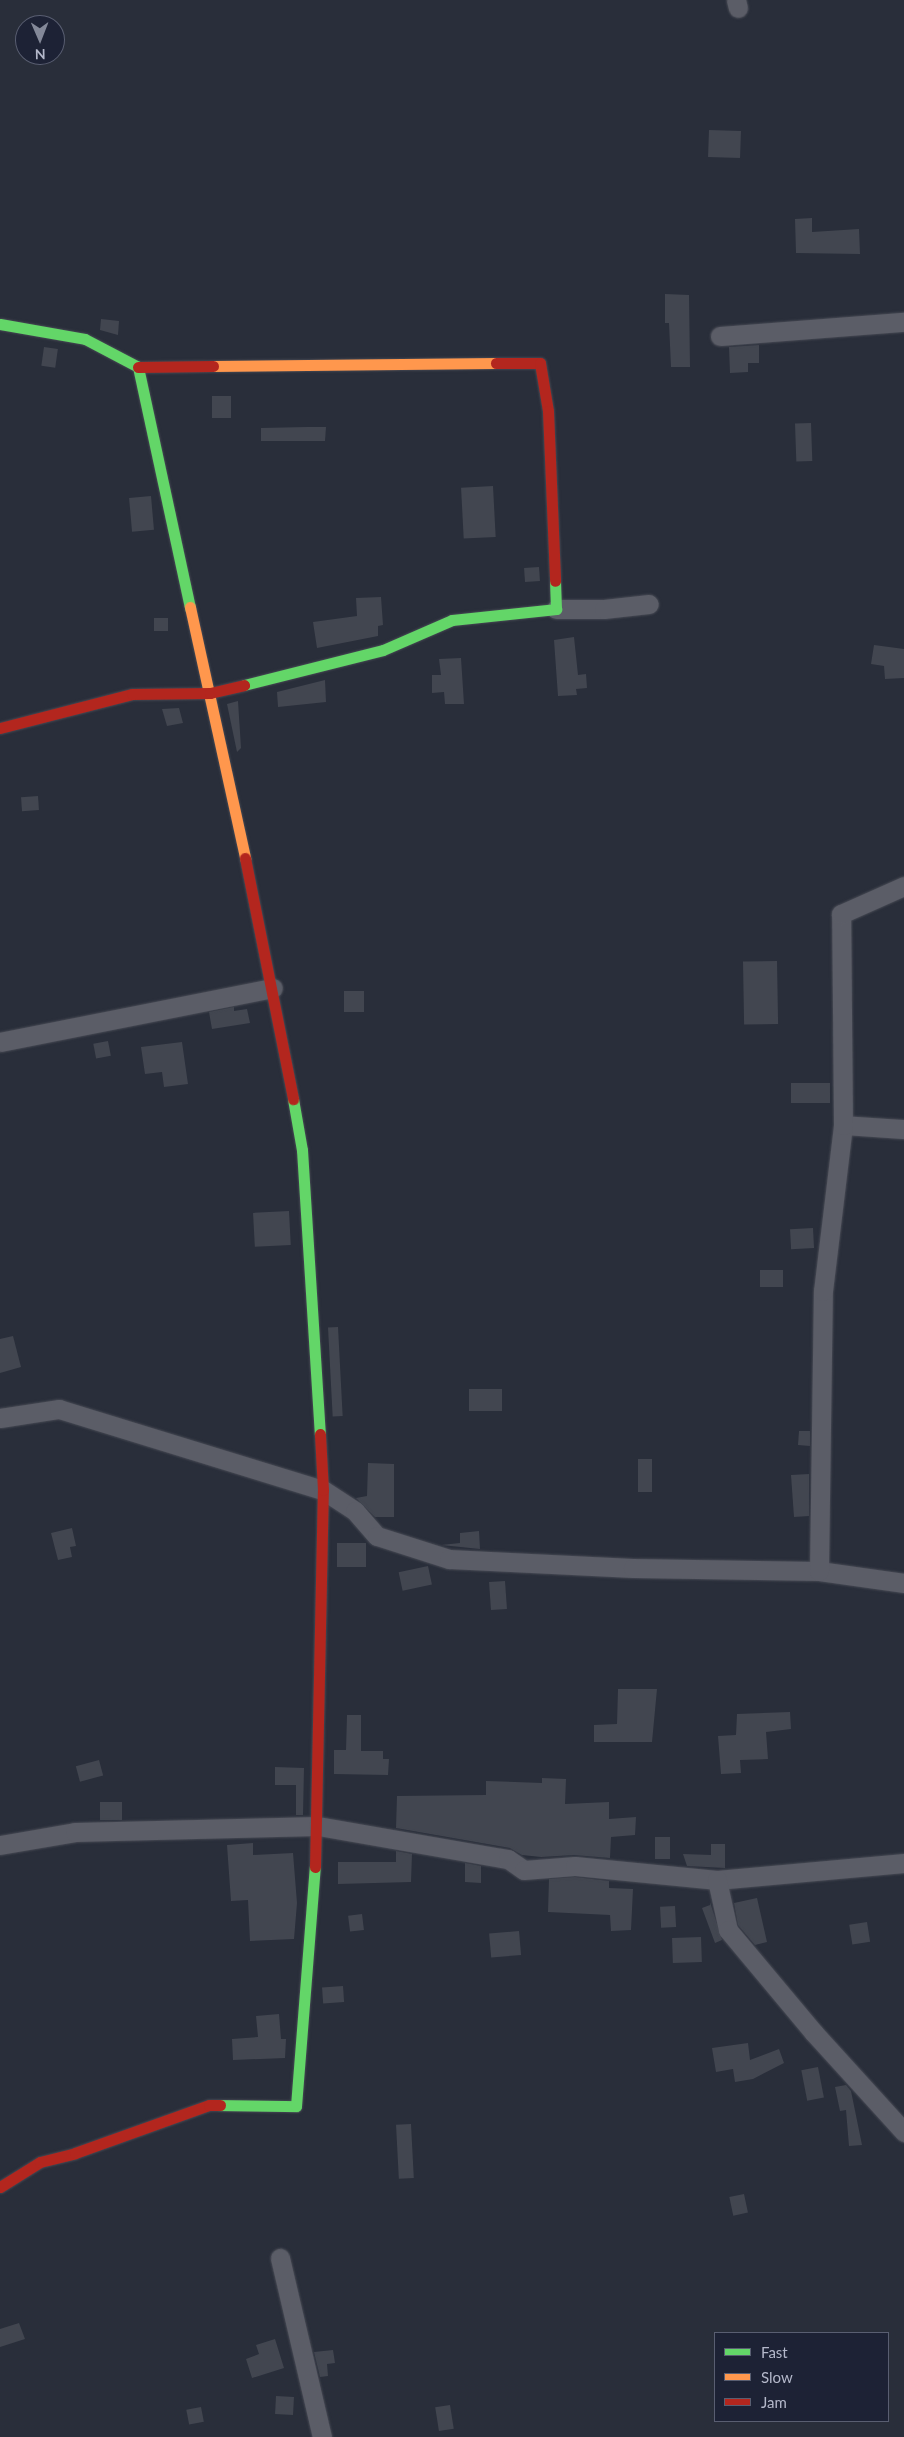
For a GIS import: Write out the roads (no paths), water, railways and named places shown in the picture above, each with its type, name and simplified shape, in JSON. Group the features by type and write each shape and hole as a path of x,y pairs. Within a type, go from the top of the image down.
{"street":[{"path":"720,336 904,322"},
{"path":"0,324 85,339 138,368 540,363 548,411 556,609"},
{"path":"0,2187 40,2162 75,2153 208,2105 296,2106 318,1826 323,1490 302,1150 273,988 138,368"},
{"path":"0,728 132,694 210,693 383,650 452,620 556,609 604,609 649,604"},
{"path":"818,1571 824,1291 844,1124 841,914 904,886"},
{"path":"0,1042 273,988"},
{"path":"844,1124 904,1129"},
{"path":"0,1418 59,1409 323,1490 355,1511 377,1536 448,1559 633,1568 818,1571 904,1583"},
{"path":"0,1845 75,1832 318,1826 508,1859 524,1870 575,1866 717,1880 904,1863"},
{"path":"717,1880 728,1930 814,2034 904,2132"},
{"path":"280,2258 322,2437"}]}
